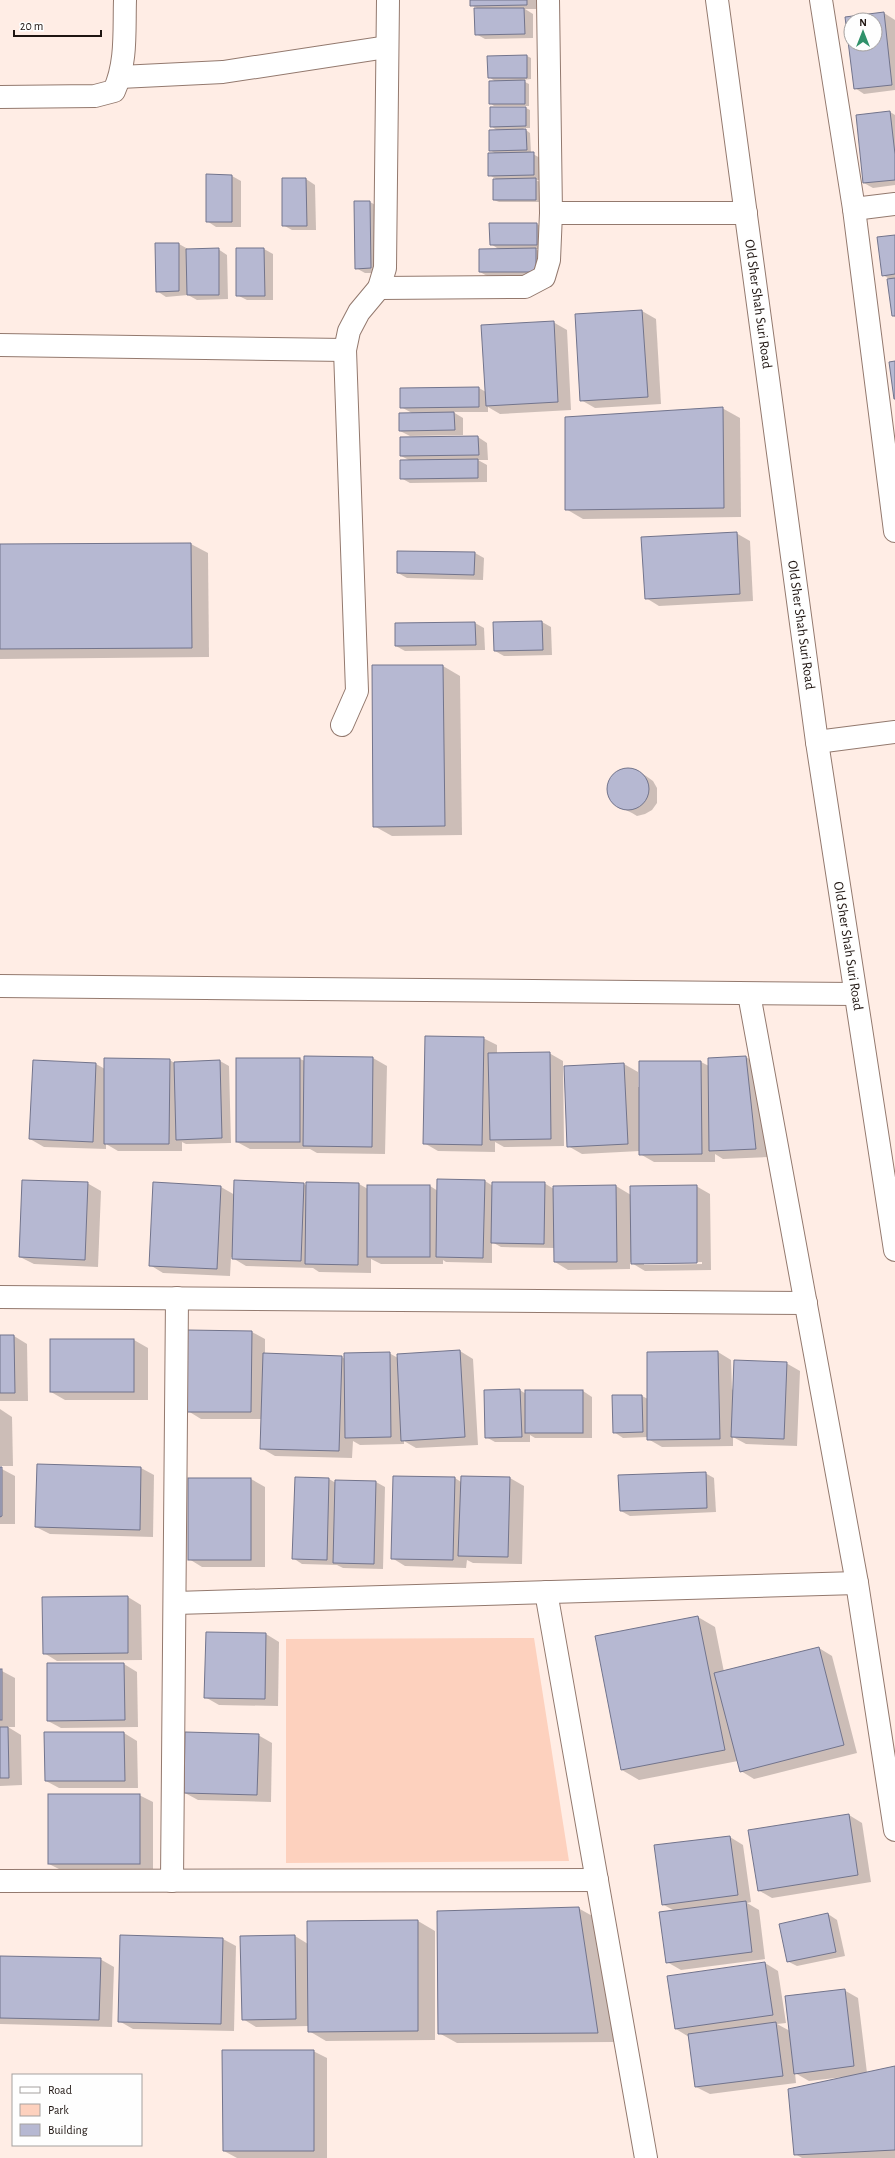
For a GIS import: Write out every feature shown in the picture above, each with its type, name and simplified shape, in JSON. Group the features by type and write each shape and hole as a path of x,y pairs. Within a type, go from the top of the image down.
{"street":[{"path":"0,97 95,96 114,90 120,76 123,56 125,0"},
{"path":"342,725 357,691 345,350 349,331 359,312 379,288 385,268 388,0"},
{"path":"379,288 525,287 544,277 549,260 551,213 548,0"},
{"name":"Old Sher Shah Suri Road","path":"717,0 817,742 895,1250"},
{"path":"821,0 854,209 895,531"},
{"path":"120,76 223,72 387,47"},
{"path":"854,209 895,204"},
{"path":"551,213 746,213"},
{"path":"0,345 345,350"},
{"path":"817,742 895,732"},
{"path":"0,986 855,994"},
{"path":"749,994 857,1583 895,1830"},
{"path":"0,1297 806,1303"},
{"path":"172,1881 177,1298"},
{"path":"175,1603 857,1583"},
{"path":"546,1592 646,2158"},
{"path":"0,1881 597,1880"}],"green space":[{"path":"534,1638 569,1861 286,1863 286,1639"}],"building":[{"path":"470,0 527,0 527,5 470,6"},
{"path":"474,8 524,8 525,34 475,35"},
{"path":"884,12 892,85 854,89 849,52 883,52"},
{"path":"527,55 527,78 488,78 487,56"},
{"path":"525,80 525,104 489,104 489,81"},
{"path":"490,107 526,107 526,126 490,127"},
{"path":"890,111 895,154 895,180 863,183 856,115"},
{"path":"526,129 527,150 489,151 489,130"},
{"path":"534,152 534,175 488,176 488,153"},
{"path":"206,174 232,175 232,222 206,222"},
{"path":"282,178 306,178 307,226 282,226"},
{"path":"536,178 536,200 493,200 493,179"},
{"path":"354,201 370,201 371,268 355,269"},
{"path":"489,223 537,223 537,245 490,245"},
{"path":"895,235 895,274 882,276 877,237"},
{"path":"155,243 179,243 179,291 156,292"},
{"path":"219,248 219,295 187,295 186,249"},
{"path":"236,248 264,248 265,296 236,296"},
{"path":"536,248 536,272 479,272 479,249"},
{"path":"895,278 895,316 892,316 887,279"},
{"path":"642,310 648,397 580,401 575,314"},
{"path":"554,321 558,402 486,406 481,325"},
{"path":"895,361 895,399 894,399 889,362"},
{"path":"479,387 479,407 400,408 400,388"},
{"path":"723,407 724,508 565,510 565,417"},
{"path":"454,412 455,430 399,431 399,413"},
{"path":"478,436 479,455 400,456 400,437"},
{"path":"478,459 478,478 400,479 400,460"},
{"path":"737,532 740,594 645,599 641,537"},
{"path":"191,543 192,648 0,649 0,544"},
{"path":"397,551 475,552 474,575 397,573"},
{"path":"542,621 543,650 494,651 493,622"},
{"path":"475,622 476,645 395,646 395,623"},
{"path":"372,665 443,665 445,826 373,827"},
{"path":"624,768 632,768 640,771 646,777 649,789 646,801 640,807 632,810 624,810 616,807 610,801 607,793 607,785 610,777 616,771"},
{"path":"425,1036 484,1037 482,1145 423,1144"},
{"path":"550,1052 551,1139 490,1140 488,1053"},
{"path":"304,1056 373,1057 372,1147 303,1146"},
{"path":"746,1056 756,1149 709,1151 708,1058"},
{"path":"104,1058 170,1059 169,1144 104,1144"},
{"path":"236,1058 300,1058 300,1142 236,1142"},
{"path":"33,1060 96,1063 93,1142 29,1139"},
{"path":"220,1060 222,1138 176,1140 174,1062"},
{"path":"639,1061 701,1061 702,1154 639,1155"},
{"path":"624,1063 628,1144 567,1147 564,1066"},
{"path":"437,1179 485,1180 483,1258 436,1257"},
{"path":"22,1180 88,1182 85,1260 19,1257"},
{"path":"234,1180 304,1183 301,1261 232,1259"},
{"path":"153,1182 221,1186 217,1269 149,1266"},
{"path":"306,1182 359,1183 358,1265 305,1264"},
{"path":"492,1182 545,1182 544,1244 491,1243"},
{"path":"367,1185 430,1185 430,1257 367,1257"},
{"path":"616,1185 617,1262 554,1262 553,1186"},
{"path":"697,1185 697,1263 631,1264 630,1186"},
{"path":"187,1330 252,1331 251,1412 187,1412"},
{"path":"0,1335 14,1335 15,1393 0,1393"},
{"path":"50,1339 134,1339 134,1392 50,1392"},
{"path":"460,1350 465,1437 401,1441 397,1354"},
{"path":"718,1351 720,1439 647,1440 647,1352"},
{"path":"390,1352 391,1437 345,1438 344,1353"},
{"path":"263,1353 342,1356 339,1451 260,1449"},
{"path":"734,1360 787,1362 784,1439 731,1437"},
{"path":"520,1389 522,1437 485,1438 484,1390"},
{"path":"525,1390 583,1390 583,1433 525,1433"},
{"path":"612,1395 642,1395 643,1432 613,1433"},
{"path":"37,1464 141,1467 140,1530 35,1527"},
{"path":"0,1467 2,1467 2,1516 0,1517"},
{"path":"706,1472 707,1508 620,1511 618,1475"},
{"path":"393,1476 455,1477 453,1560 391,1559"},
{"path":"461,1476 510,1477 508,1557 458,1556"},
{"path":"295,1477 329,1478 327,1560 292,1559"},
{"path":"188,1478 251,1478 251,1560 188,1560"},
{"path":"335,1480 376,1481 374,1564 333,1563"},
{"path":"128,1596 128,1653 43,1654 42,1597"},
{"path":"698,1616 725,1750 621,1770 595,1636"},
{"path":"206,1632 266,1633 265,1699 204,1698"},
{"path":"819,1647 844,1745 740,1772 714,1673"},
{"path":"47,1663 124,1663 125,1720 47,1721"},
{"path":"0,1669 2,1669 2,1720 0,1720"},
{"path":"0,1727 8,1727 9,1778 0,1778"},
{"path":"44,1732 124,1732 125,1781 45,1781"},
{"path":"185,1732 259,1734 257,1795 184,1793"},
{"path":"48,1794 140,1794 140,1864 48,1864"},
{"path":"849,1814 858,1875 758,1891 748,1830"},
{"path":"730,1836 738,1895 662,1905 654,1845"},
{"path":"746,1901 752,1952 666,1963 659,1912"},
{"path":"579,1907 598,2033 438,2034 437,1911"},
{"path":"828,1913 836,1952 787,1962 779,1924"},
{"path":"418,1920 418,2031 308,2032 307,1921"},
{"path":"120,1935 223,1938 221,2024 118,2022"},
{"path":"295,1935 296,2019 242,2020 240,1936"},
{"path":"0,1956 101,1958 99,2020 0,2018"},
{"path":"765,1962 773,2015 675,2029 667,1976"},
{"path":"845,1989 854,2066 794,2074 785,1996"},
{"path":"776,2022 783,2076 695,2087 688,2034"},
{"path":"222,2050 314,2050 314,2151 223,2151"},
{"path":"895,2066 895,2150 794,2155 788,2089"}]}
